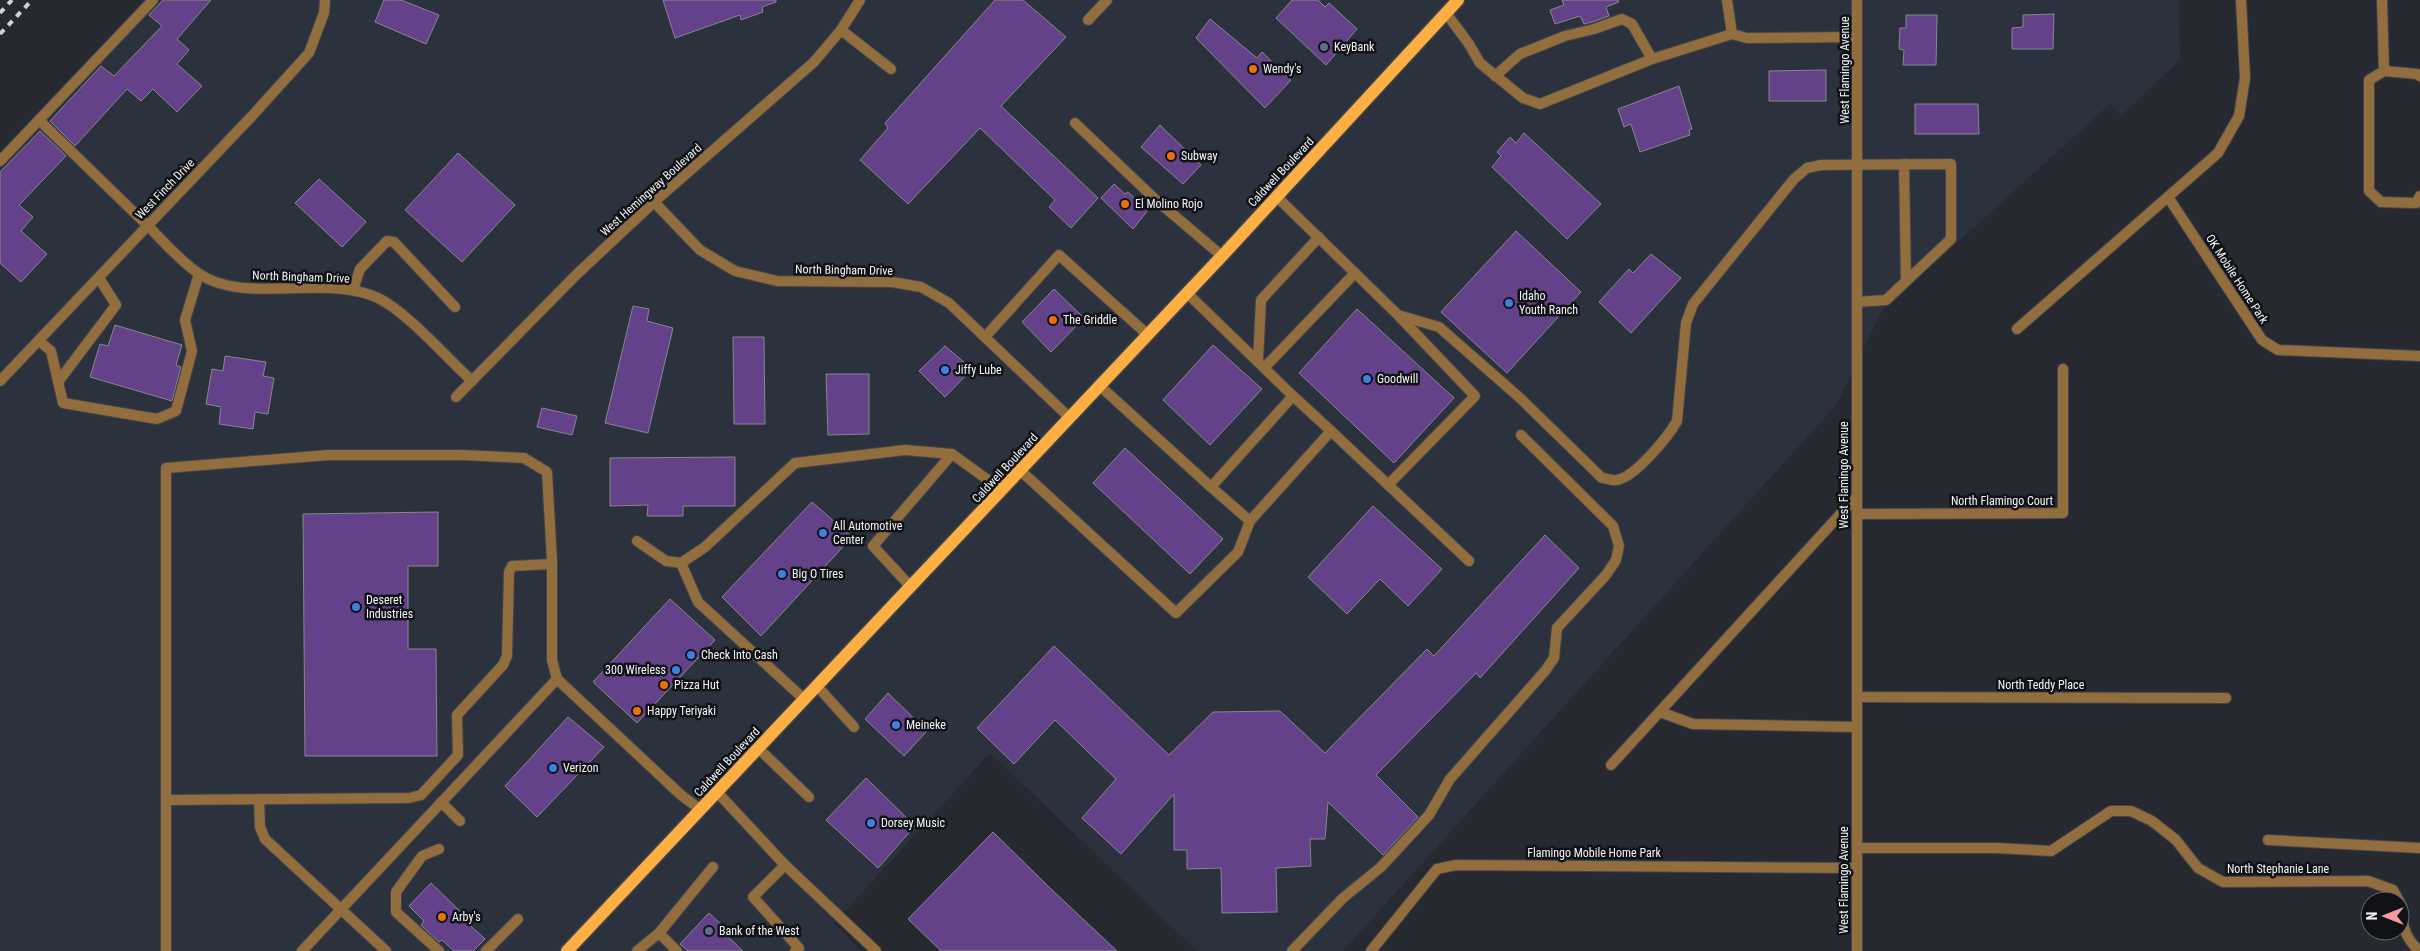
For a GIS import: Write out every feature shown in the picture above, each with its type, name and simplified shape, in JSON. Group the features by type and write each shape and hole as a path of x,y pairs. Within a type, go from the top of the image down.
{"main road":[{"path":"1446,13 1448,0"},
{"name":"Caldwell Boulevard","path":"567,951 1021,471 1458,0"}],"street":[{"path":"0,161 153,0"},
{"name":"West Finch Drive","path":"0,382 309,53 324,13 325,0"},
{"name":"West Hemingway Boulevard","path":"456,397 576,275 654,202 814,62 841,30 860,0"},
{"path":"1088,20 1107,0"},
{"path":"1727,0 1732,34"},
{"name":"West Flamingo Avenue","path":"1857,0 1857,951"},
{"path":"2018,329 2218,153 2239,116 2245,78 2241,0"},
{"path":"2382,0 2384,72"},
{"path":"1446,13 1469,44 1480,63 1523,98 1540,104 1652,59 1732,34 1747,38 1857,37"},
{"path":"1495,76 1520,54 1565,36 1594,29 1622,19 1632,24 1652,59"},
{"path":"841,30 891,69"},
{"path":"2420,76 2417,74 2384,72 2369,80 2369,191 2381,202 2416,203 2420,196"},
{"name":"North Bingham Drive","path":"39,120 198,274 218,282 241,287 353,290 378,298 400,314 472,381"},
{"path":"1075,123 1156,200 1222,256"},
{"path":"1904,164 1906,281"},
{"path":"1398,315 1439,327 1520,398 1602,478 1617,480 1632,473 1671,431 1676,421 1686,323 1693,304 1794,179 1806,168 1821,165 1950,164 1952,239 1886,300 1857,302"},
{"path":"1277,197 1398,315 1475,396 1388,485"},
{"name":"OK Mobile Home Park","path":"2168,197 2262,340 2278,350 2420,356"},
{"name":"North Bingham Drive","path":"654,202 700,250 736,271 777,281 892,282 921,287 949,303 1070,418"},
{"path":"1261,364 1261,300 1319,237"},
{"path":"353,290 360,269 387,241 394,242 455,308"},
{"path":"985,337 1059,255 1148,335"},
{"path":"1261,364 1355,273"},
{"path":"39,341 51,351 63,403 157,419 176,411 192,351 184,320 198,274"},
{"path":"58,382 116,305 99,278"},
{"path":"1187,293 1293,396 1469,561"},
{"name":"North Flamingo Court","path":"1857,514 2063,513 2063,369"},
{"path":"1100,386 1250,521"},
{"path":"1211,487 1293,396"},
{"path":"1021,471 1176,613 1238,552 1250,521 1331,431"},
{"path":"1292,951 1343,898 1381,867 1429,815 1450,779 1545,671 1554,658 1557,628 1606,575 1616,560 1619,546 1613,526 1521,435"},
{"path":"638,540 666,561 681,563 705,547 795,463 904,450 952,454 1002,490"},
{"path":"911,587 873,546 952,454"},
{"path":"166,951 166,468 329,456 462,455 524,458 547,472 552,564 552,660 557,679 681,796 701,810"},
{"path":"1611,766 1857,496"},
{"path":"681,563 698,602 805,700"},
{"path":"166,800 409,798 421,794 458,755 457,715 503,666 507,656 509,572 512,566 552,564"},
{"path":"302,951 557,679"},
{"path":"817,686 854,726"},
{"name":"North Teddy Place","path":"1857,696 2226,698"},
{"path":"1660,712 1693,724 1857,727"},
{"path":"759,749 809,797"},
{"path":"717,792 785,865 876,951"},
{"path":"259,799 260,827 265,840 386,951"},
{"path":"442,802 460,821"},
{"name":"North Stephanie Lane","path":"1857,848 1996,848 2051,851 2111,811 2131,811 2152,821 2176,840 2198,868 2223,882 2368,881 2394,891"},
{"path":"2268,840 2420,848"},
{"path":"439,849 422,856 396,892 396,912 439,951"},
{"path":"785,865 753,897 799,948 795,951"},
{"name":"Flamingo Mobile Home Park","path":"1371,951 1437,869 1456,865 1857,868"},
{"path":"637,951 659,933 713,867"},
{"path":"486,951 518,918"},
{"path":"659,933 677,951"},
{"name":"North Stephanie Lane","path":"2410,940 2419,951"}],"shaded area":[{"path":"146,0 2179,0 2180,60 2122,115 2110,104 1881,312 1837,404 1343,951 1197,951 990,753 834,923 861,951 0,951 0,158"}],"building":[{"path":"163,0 211,0 177,39 189,50 177,64 202,86 177,112 153,89 141,101 127,89 75,146 50,121 101,66 114,76 162,26 149,15"},
{"path":"384,0 401,0 439,15 426,44 375,22"},
{"path":"663,0 776,0 776,2 762,7 763,12 741,20 740,15 675,38"},
{"path":"995,0 1023,0 1066,37 1001,106 1098,198 1071,228 1049,207 1055,200 980,128 908,204 860,160 888,128 885,123"},
{"name":"KeyBank","path":"1292,0 1318,0 1325,7 1329,3 1357,29 1326,65 1276,18"},
{"path":"1562,0 1618,0 1619,2 1606,7 1609,16 1592,22 1584,24 1580,16 1555,24 1550,10 1564,5"},
{"path":"2054,14 2053,49 2012,49 2012,28 2023,27 2023,15"},
{"path":"1906,15 1937,15 1936,65 1903,65 1904,50 1899,49 1900,28 1906,28"},
{"name":"Wendy's","path":"1210,19 1257,58 1262,52 1291,80 1265,108 1196,38"},
{"path":"1826,70 1826,101 1769,101 1769,71"},
{"path":"1679,86 1692,129 1689,130 1690,135 1640,152 1631,124 1624,127 1618,109"},
{"path":"1915,104 1978,104 1979,134 1915,134"},
{"name":"Subway","path":"1160,125 1201,165 1183,184 1141,147"},
{"path":"40,131 66,156 19,205 33,217 21,231 47,254 21,282 0,263 0,172"},
{"path":"1524,133 1601,204 1567,239 1492,167 1501,156 1497,152 1510,137 1516,143"},
{"path":"458,153 515,205 462,262 405,210"},
{"path":"319,179 366,222 342,247 295,203"},
{"name":"El Molino Rojo","path":"1114,184 1125,194 1128,192 1148,210 1133,229 1101,198"},
{"path":"1516,231 1581,292 1507,373 1441,312"},
{"path":"1651,254 1681,278 1631,333 1599,302 1629,269 1633,273"},
{"name":"The Griddle","path":"1054,289 1084,318 1051,352 1022,322"},
{"path":"633,306 649,309 647,321 673,328 648,433 605,423"},
{"path":"1357,309 1454,398 1394,463 1299,373"},
{"path":"115,325 182,345 176,365 181,367 172,401 90,377 100,344 108,346"},
{"path":"733,337 764,337 765,424 734,424"},
{"path":"1213,345 1262,389 1210,445 1163,400"},
{"name":"Jiffy Lube","path":"945,346 972,369 945,397 919,371"},
{"path":"225,356 266,362 263,376 274,378 268,414 255,412 253,429 219,424 221,407 206,404 212,369 223,371"},
{"path":"826,374 869,374 869,434 828,435"},
{"path":"542,408 577,416 572,435 537,427"},
{"path":"1125,448 1223,539 1190,574 1093,483"},
{"path":"735,457 735,506 683,506 683,516 647,516 648,505 610,506 610,458"},
{"path":"812,502 852,537 761,636 722,597"},
{"path":"1373,506 1442,569 1408,606 1380,579 1347,614 1308,577"},
{"name":"Deseret Industries","path":"438,512 438,566 408,566 408,649 436,649 437,756 305,756 303,514"},
{"path":"1545,535 1579,568 1480,678 1476,673 1376,775 1418,817 1383,855 1328,802 1325,839 1310,839 1311,866 1276,868 1277,912 1222,913 1221,868 1187,869 1187,850 1174,850 1174,794 1121,854 1082,818 1116,779 1055,720 1014,764 977,728 1054,646 1169,755 1213,712 1280,711 1325,753 1427,649 1434,656"},
{"path":"670,599 715,640 637,723 593,682"},
{"name":"Meineke","path":"888,693 927,731 904,756 865,719"},
{"path":"568,717 604,747 537,817 505,786"},
{"name":"Dorsey Music","path":"866,778 915,826 878,868 826,820"},
{"path":"993,832 1117,951 941,951 908,919"},
{"name":"Arby's","path":"431,883 464,915 463,919 485,939 473,951 454,951 442,940 439,942 421,925 424,921 409,906"},
{"name":"Bank of the West","path":"709,913 726,929 723,932 743,951 688,951 680,944"}],"railway":[{"path":"0,13 12,0"},
{"path":"0,34 32,0"}],"place":[{"name":"KeyBank","path":"1324,47"},
{"name":"Wendy's","path":"1253,69"},
{"name":"Subway","path":"1171,156"},
{"name":"El Molino Rojo","path":"1125,204"},
{"name":"Idaho Youth Ranch","path":"1509,303"},
{"name":"The Griddle","path":"1053,320"},
{"name":"Jiffy Lube","path":"945,370"},
{"name":"Goodwill","path":"1367,379"},
{"name":"All Automotive Center","path":"823,533"},
{"name":"Big O Tires","path":"782,574"},
{"name":"Deseret Industries","path":"356,607"},
{"name":"Check Into Cash","path":"691,655"},
{"name":"300 Wireless","path":"676,670"},
{"name":"Pizza Hut","path":"664,685"},
{"name":"Happy Teriyaki","path":"637,711"},
{"name":"Meineke","path":"896,725"},
{"name":"Verizon","path":"553,768"},
{"name":"Dorsey Music","path":"871,823"},
{"name":"Arby's","path":"442,917"},
{"name":"Bank of the West","path":"709,931"}]}
